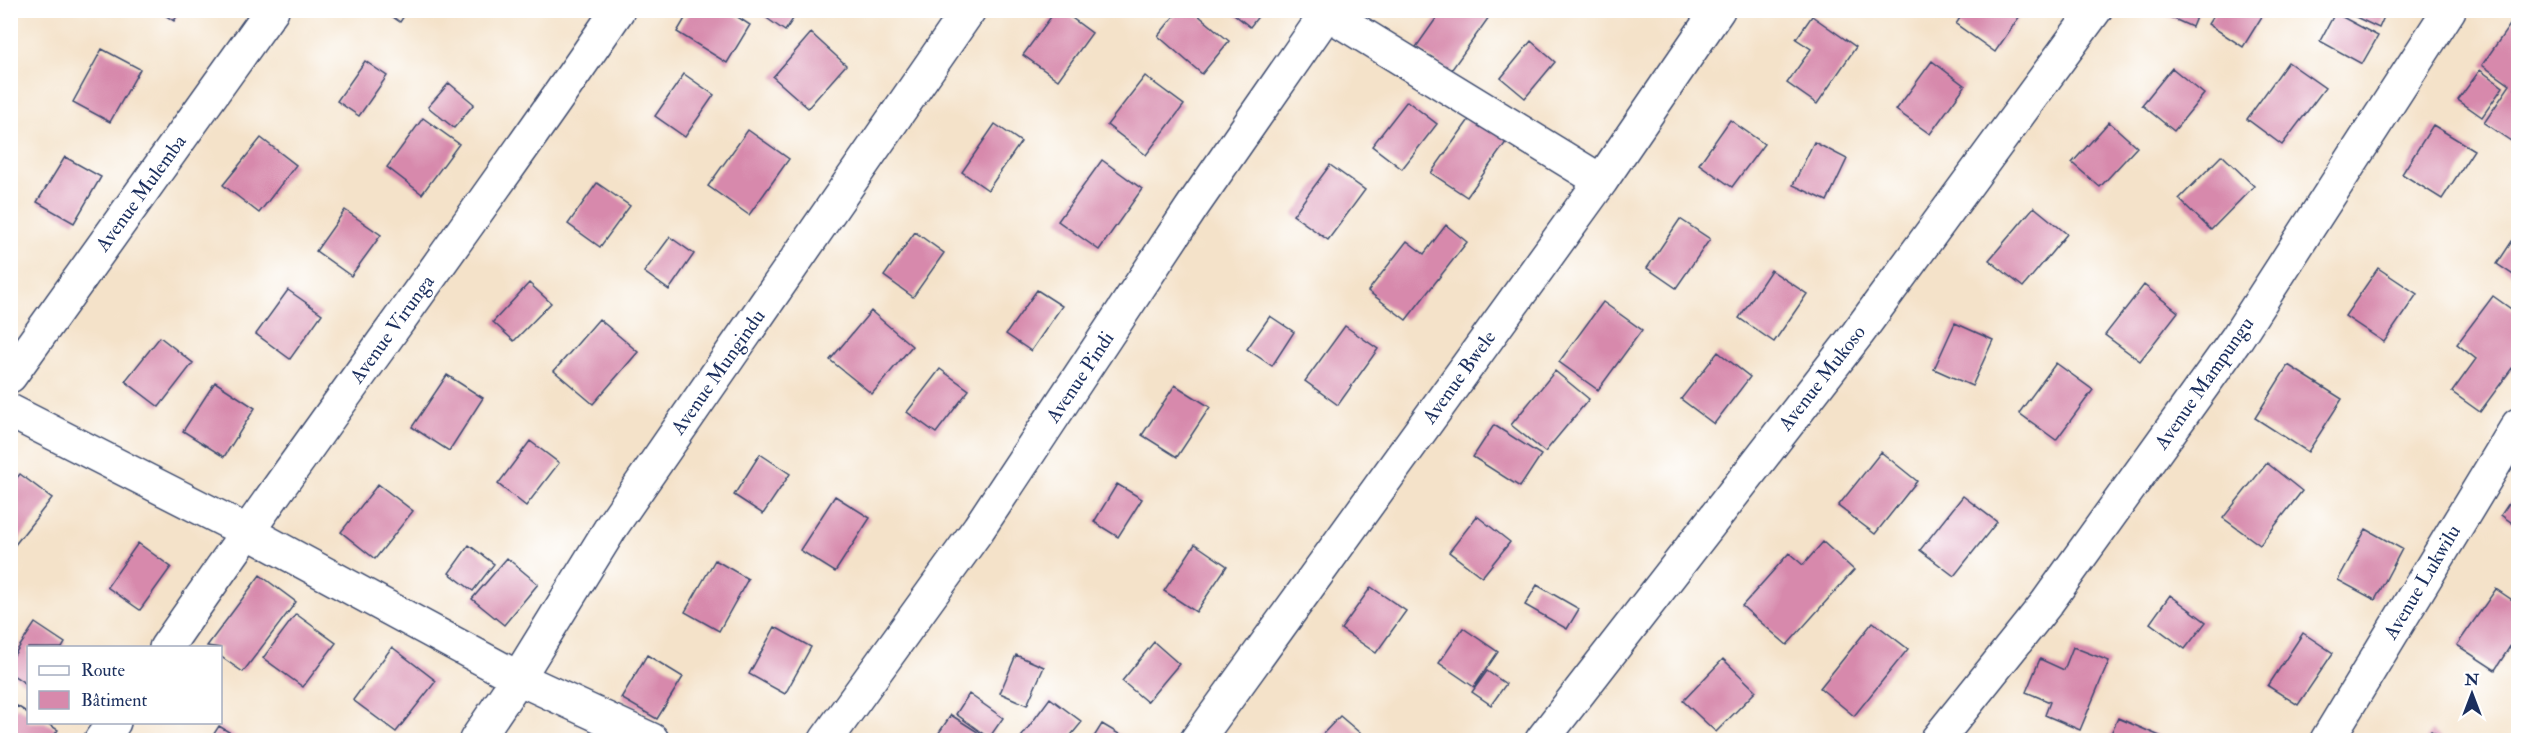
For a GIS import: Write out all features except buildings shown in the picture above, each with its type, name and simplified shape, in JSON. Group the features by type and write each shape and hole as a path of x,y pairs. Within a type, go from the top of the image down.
{"street":[{"name":"Avenue Mulemba","path":"10,376 272,10"},
{"name":"Avenue Virunga","path":"167,646 246,531 524,148 618,10"},
{"name":"Avenue Mungindu","path":"476,741 518,678 612,526 969,10"},
{"name":"Avenue Bwele","path":"1197,741 1601,181 1718,10"},
{"name":"Avenue Mukoso","path":"1542,741 1858,333 2096,10"},
{"name":"Avenue Mampungu","path":"1937,741 2046,604 2237,338 2449,10"},
{"path":"1328,12 1601,181"},
{"name":"Avenue Pindi","path":"826,741 979,528 1186,217 1328,12"},
{"path":"10,411 246,531 518,678 652,741"},
{"name":"Avenue Lukwilu","path":"2327,741 2518,425"},
{"path":"101,741 113,724"}]}
